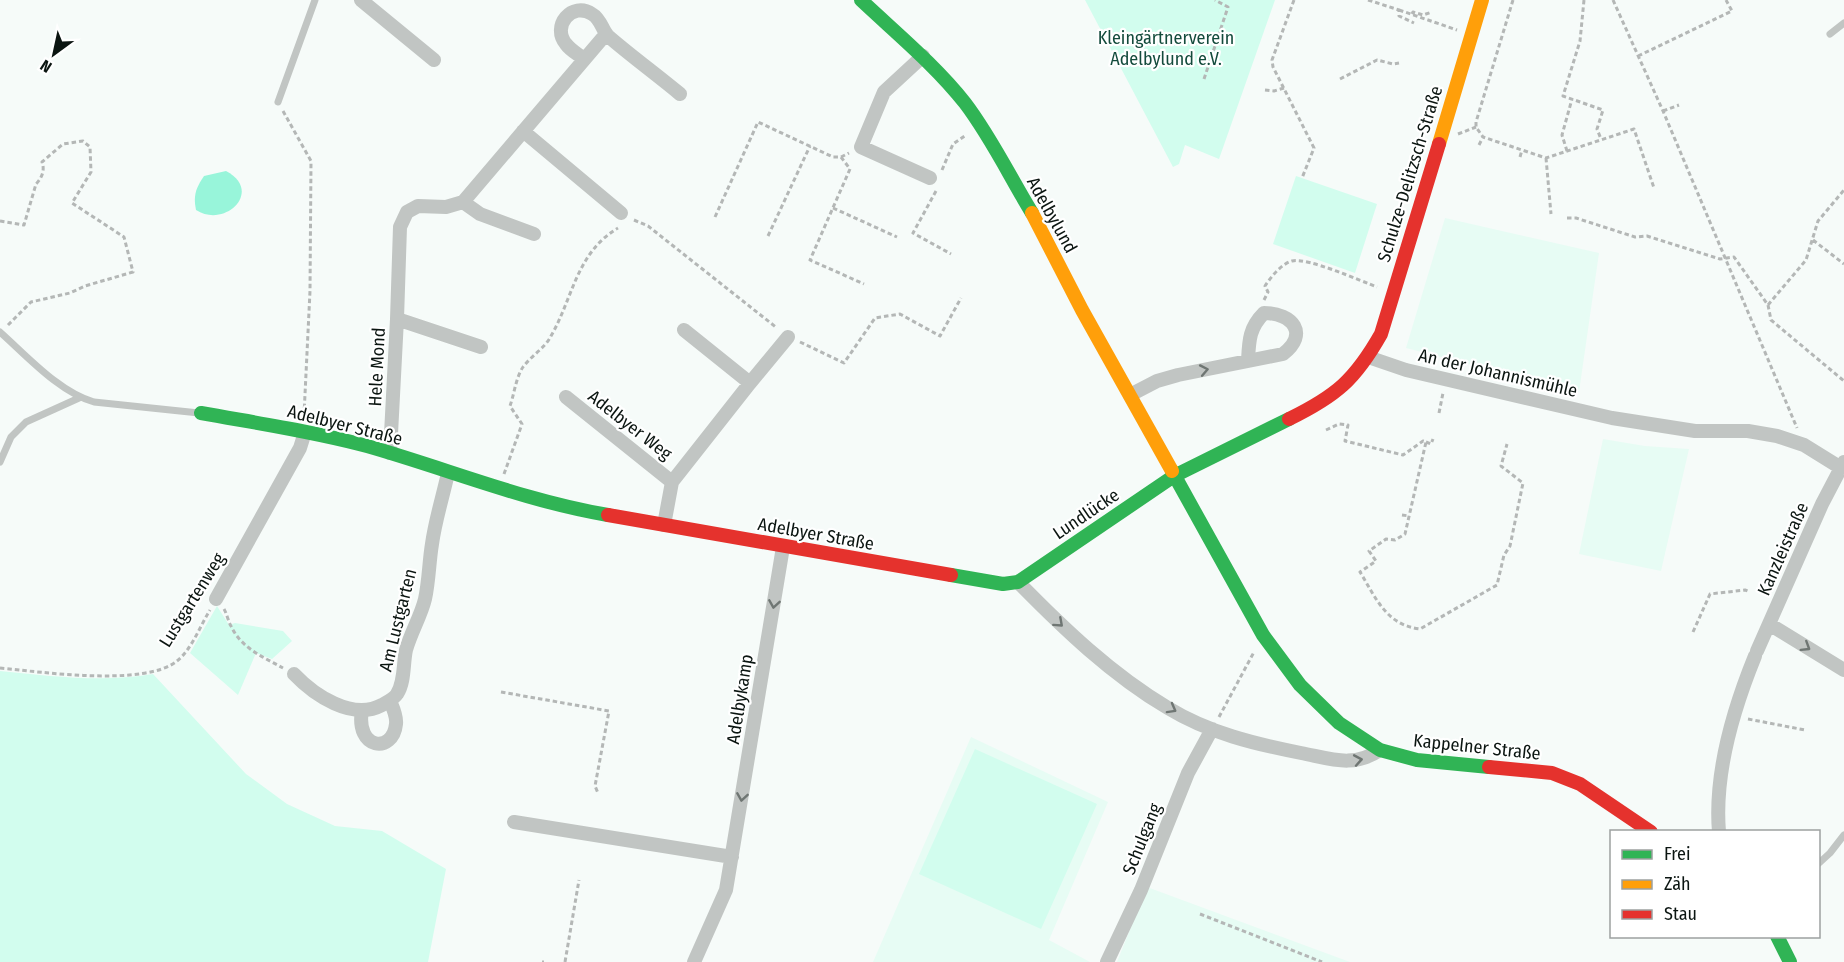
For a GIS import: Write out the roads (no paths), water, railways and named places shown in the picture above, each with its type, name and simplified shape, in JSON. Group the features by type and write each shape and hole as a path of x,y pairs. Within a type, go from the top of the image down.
{"street":[{"path":"361,0 434,60"},
{"name":"Adelbylund","path":"861,0 923,56 966,104 981,126 1036,221 1082,310 1174,476"},
{"name":"Schulze-Delitzsch-Straße","path":"1368,357 1381,334 1482,0"},
{"path":"584,59 565,44 560,30 564,19 571,11 583,10 594,14 606,34 680,93"},
{"path":"534,234 480,214 463,202 606,34"},
{"path":"923,56 885,92 861,147 936,179"},
{"path":"523,131 627,216"},
{"name":"Hele Mond","path":"390,453 400,227 407,212 418,206 446,207 463,202"},
{"path":"1130,395 1157,381 1178,375 1283,354 1292,347 1296,338 1295,327 1288,318 1275,313 1264,313 1255,322 1242,362"},
{"name":"Hele Mond","path":"397,319 481,347"},
{"path":"684,330 750,383"},
{"name":"Adelbyer Weg","path":"664,525 672,482 788,337"},
{"path":"1174,476 1313,407 1344,386 1368,357"},
{"name":"An der Johannismühle","path":"1368,357 1406,370 1612,418 1695,431 1748,431 1777,436 1804,445 1842,465"},
{"name":"Adelbyer Weg","path":"566,397 672,482"},
{"name":"Adelbyer Straße","path":"201,413 305,432 390,453 536,501 563,507 1003,584 1018,582"},
{"name":"Lustgartenweg","path":"216,600 300,448 305,432"},
{"name":"Kanzleistraße","path":"1719,830 1720,774 1745,680 1822,504 1842,465"},
{"name":"Am Lustgarten","path":"390,701 397,694 402,680 408,643 425,600 432,543 448,473"},
{"name":"Lundlücke","path":"1018,582 1174,476"},
{"name":"Kappelner Straße","path":"1174,476 1263,635 1300,685 1339,723 1380,750 1417,760 1552,773 1580,784 1649,830"},
{"name":"Adelbykamp","path":"694,962 726,890 783,547"},
{"path":"1018,582 1054,619 1117,673 1168,709 1212,729 1256,744 1349,762 1367,759 1380,750"},
{"path":"1769,624 1844,670"},
{"path":"294,674 324,699 362,710 377,708 390,701 396,724 393,735 386,742 375,744 367,740 361,732 362,710"},
{"name":"Schulgang","path":"1107,962 1141,891 1188,773 1212,729"},
{"path":"514,822 732,857"},
{"path":"1777,938 1790,962"}],"lane":[{"path":"278,102 315,0"},
{"path":"1830,34 1844,23"},
{"path":"1,332 65,389 79,398 94,402 201,413"},
{"path":"0,462 11,437 26,422 79,398"},
{"path":"1820,862 1830,854 1844,835"}],"park label":[{"name":"Kleingärtnerverein Adelbylund e.V.","path":"1166,48"}]}
